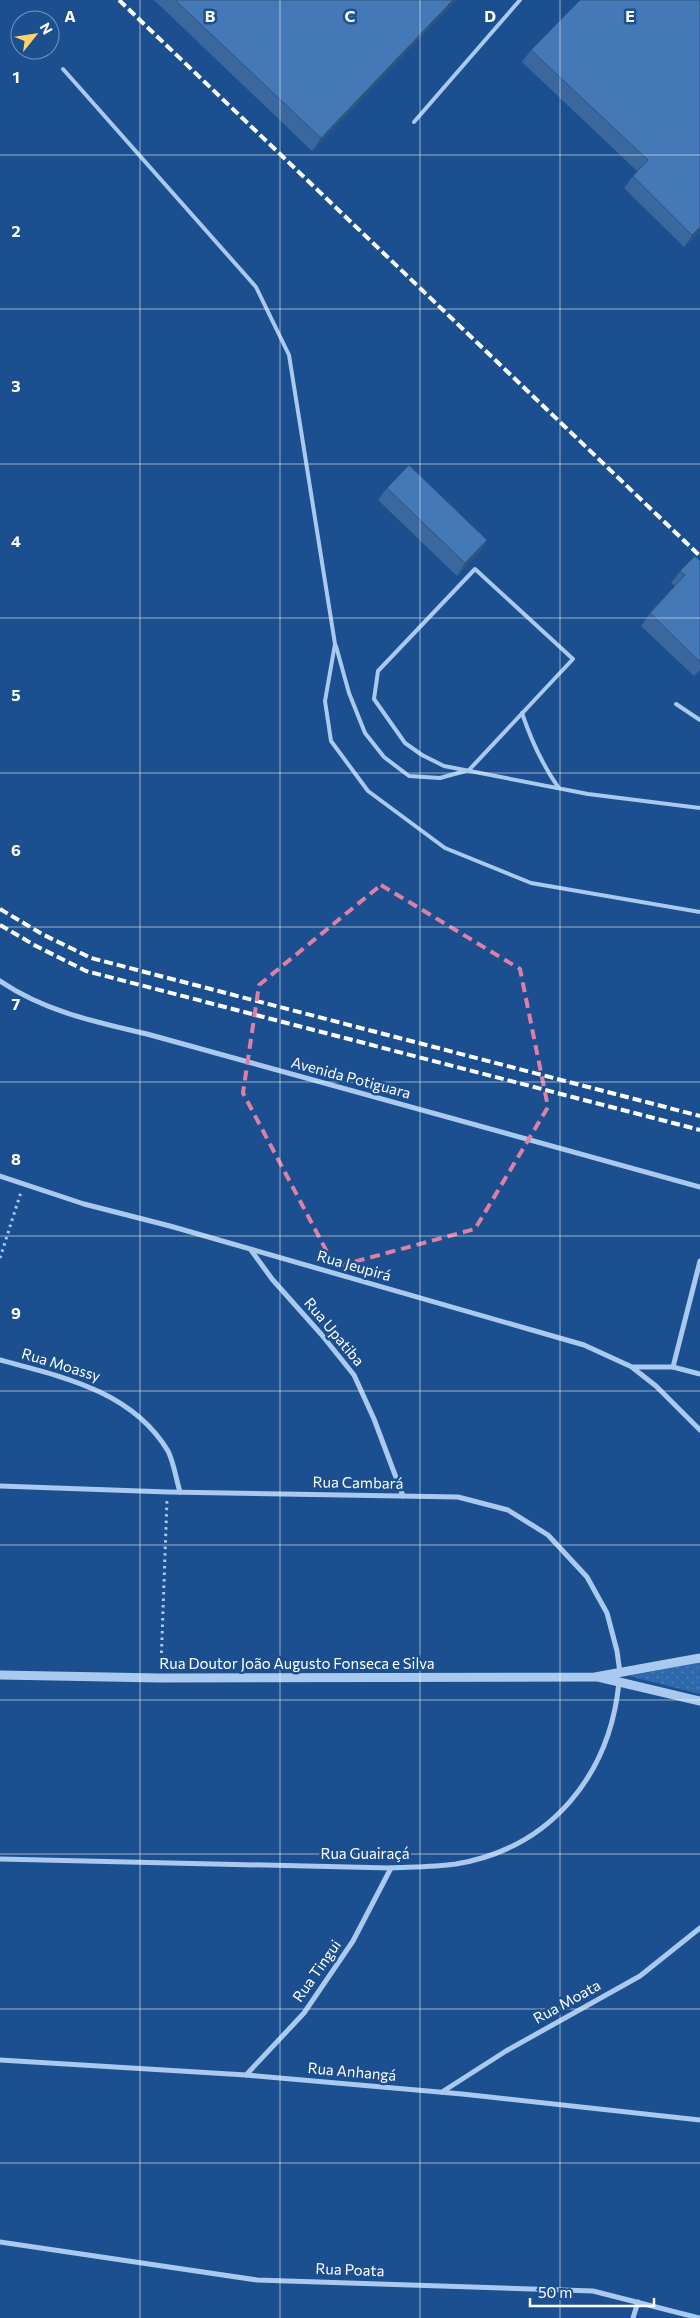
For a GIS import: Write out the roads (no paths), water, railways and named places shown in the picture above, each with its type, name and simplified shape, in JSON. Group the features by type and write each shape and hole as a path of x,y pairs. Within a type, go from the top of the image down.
{"street":[{"name":"Avenida Potiguara","path":"0,981 22,996 80,1019 147,1034 700,1187"},
{"name":"Rua Jeupirá","path":"0,1176 84,1204 251,1249 584,1344 632,1367 673,1367 700,1374"},
{"name":"Rua Upatiba","path":"251,1249 272,1279 322,1334 354,1375 374,1419 403,1496"},
{"path":"673,1367 700,1261"},
{"name":"Rua Moassy","path":"0,1360 47,1372 103,1392 146,1421 169,1453 180,1492"},
{"path":"632,1367 656,1386 700,1430"},
{"name":"Rua Cambará","path":"0,1486 168,1492 458,1497 508,1510 548,1536 587,1577 599,1596 612,1630 620,1672"},
{"name":"Rua Doutor João Augusto Fonseca e Silva","path":"0,1675 160,1678 595,1677 700,1658"},
{"name":"Rua Guairaçá","path":"0,1859 391,1868 455,1864 473,1860 491,1854 534,1834 549,1823 576,1796 601,1755 612,1723 620,1672"},
{"name":"Rua Doutor João Augusto Fonseca e Silva","path":"595,1677 700,1701"},
{"name":"Rua Tingui","path":"246,2075 304,2013 353,1941 391,1868"},
{"name":"Rua Moata","path":"442,2092 506,2051 640,1976 700,1928"},
{"name":"Rua Anhangá","path":"0,2060 246,2075 442,2092 700,2120"},
{"name":"Rua Poata","path":"0,2242 257,2280 593,2291 699,2318"},
{"path":"633,2318 638,2302"}],"lane":[{"path":"414,122 520,0"},
{"path":"63,70 256,287 289,355 335,644 349,694 365,733 384,757 409,776 440,778 469,770 573,659 475,569 378,671 374,699 405,742 422,756 444,766 469,770 588,794 700,808"},
{"path":"335,644 325,701 331,741 368,791 445,848 532,883 700,912"},
{"path":"676,704 700,720"},
{"path":"522,713 530,738 545,769 558,788"}],"railway":[{"path":"119,0 700,556"},
{"path":"0,909 42,934 91,958 700,1116"},
{"path":"0,925 36,946 86,971 700,1130"}]}
